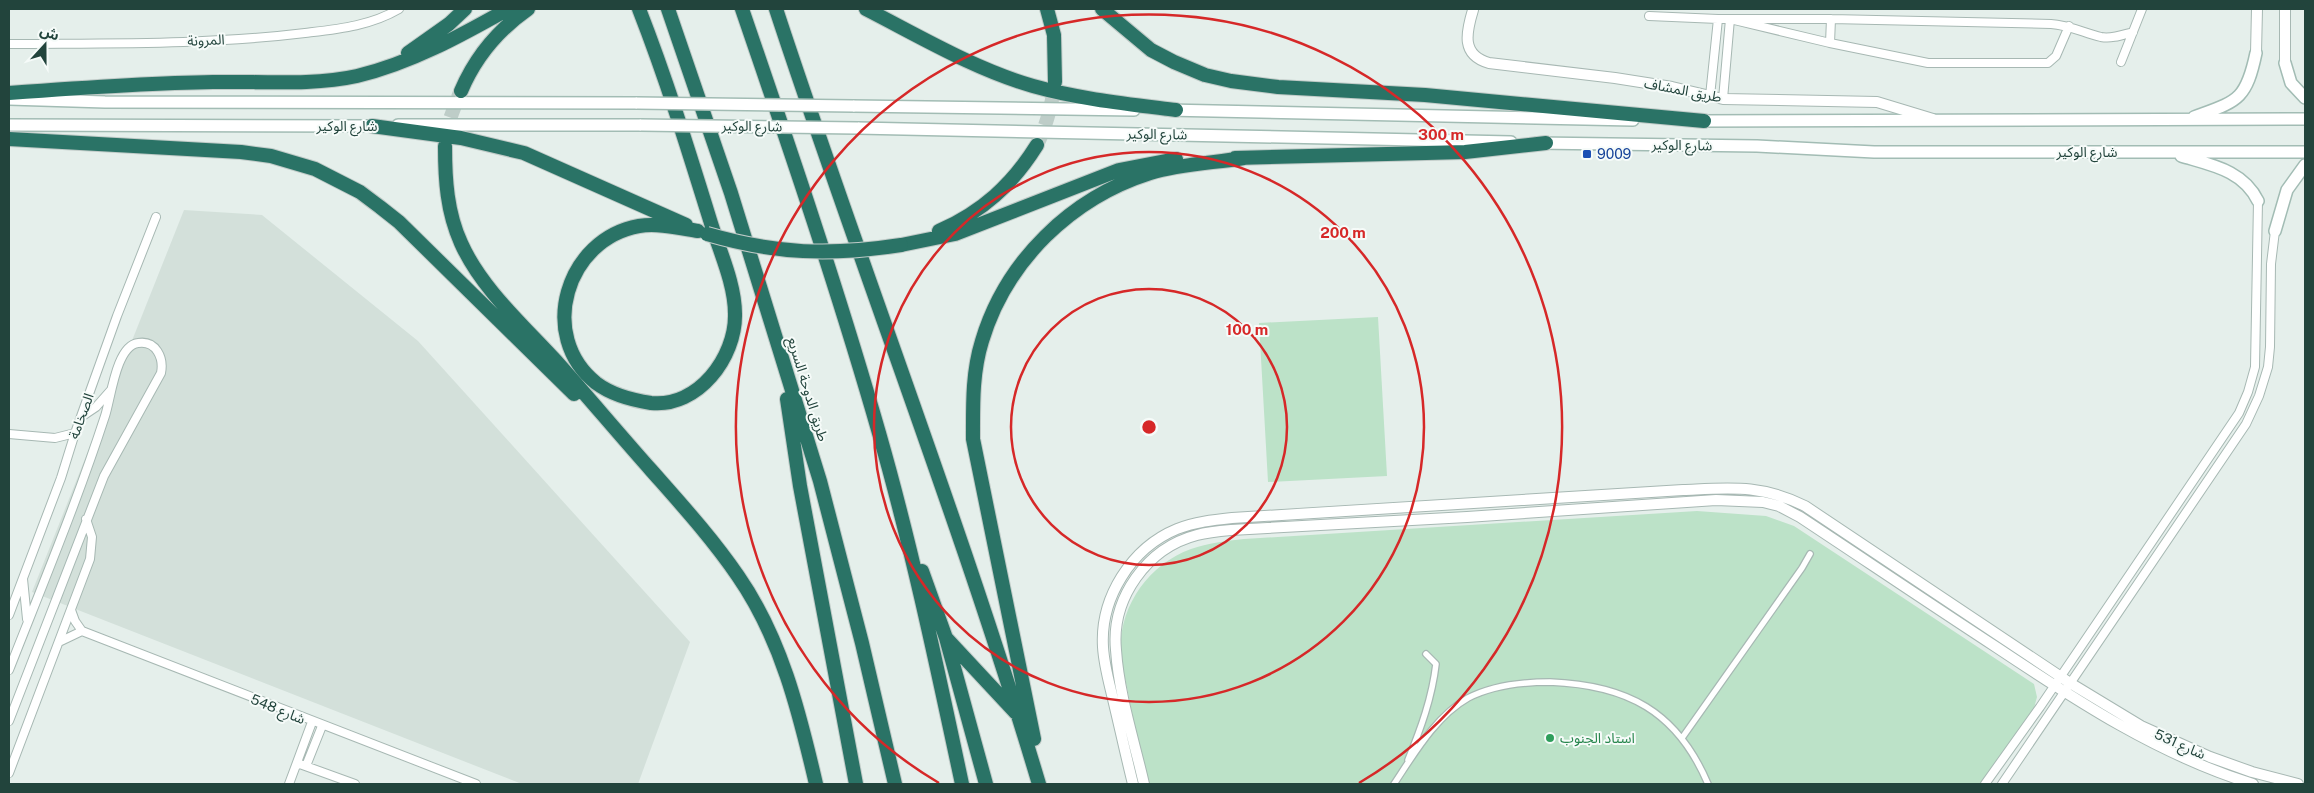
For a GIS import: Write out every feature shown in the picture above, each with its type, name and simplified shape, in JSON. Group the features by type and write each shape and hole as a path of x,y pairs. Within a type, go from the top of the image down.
{"highway":[{"path":"377,70 431,38 465,9"},
{"path":"9,93 106,85 330,79 377,70 432,50 508,9"},
{"path":"461,91 467,77 485,49 504,28 528,9"},
{"path":"639,9 678,118 731,286 735,315 732,339 716,372 698,387 676,399 655,403 636,401 616,395 596,383 580,365 571,347 565,326 569,289 575,272 586,255 602,241 617,233 639,226 658,226 702,233 761,247 842,253 901,245 955,234 1119,170 1182,158 1465,152 1546,143"},
{"name":"طريق الدوحة السريع","path":"668,9 731,192 822,490 873,688 895,784"},
{"path":"742,9 820,237 879,432 902,516 962,784"},
{"path":"776,9 1041,784"},
{"path":"866,9 957,54 1032,86 1083,97 1176,110"},
{"path":"1047,9 1054,35 1055,82"},
{"path":"1102,9 1151,50 1197,72 1231,81 1278,87 1424,95 1704,121"},
{"path":"372,126 460,138 524,153 702,233"},
{"path":"9,139 241,152 295,162 337,179 367,197 399,222 642,460"},
{"path":"916,241 952,225 992,200 1019,172 1037,145"},
{"path":"444,146 445,180 449,207 455,229 470,261 503,303 712,542 738,577 762,617 779,653 794,696 816,784"},
{"path":"1041,784 973,439 973,400 976,367 982,342 1004,290 1026,258 1058,224 1091,200 1130,180 1152,173 1244,158"},
{"path":"780,354 800,486 856,784"},
{"path":"902,516 946,638 986,784"},
{"path":"946,638 1018,715"}],"main road":[{"path":"2188,120 2225,105 2239,97 2251,78 2256,54"},
{"path":"2286,63 2291,83 2305,98"},
{"name":"شارع الوكير","path":"9,99 144,102 637,102 1176,110 1496,119 1704,121 2305,119"},
{"name":"شارع الوكير","path":"9,125 641,125 1757,146 1874,152 2305,152"},
{"path":"2167,152 2233,173 2250,187 2258,201"},
{"path":"2275,231 2288,190 2305,164"}],"street":[{"name":"المرونة","path":"9,44 141,42 278,36 365,24 384,18 399,9"},
{"name":"طريق المشاف","path":"1471,9 1468,42 1471,54 1478,60 1526,68 1634,81 1723,99 1868,101 1899,107 1941,121"},
{"path":"2121,62 2142,9"},
{"path":"2256,54 2257,9"},
{"path":"2285,9 2286,63"},
{"path":"1649,16 1718,19 1831,19 2051,24 2069,26 2102,37 2118,37 2132,32"},
{"path":"1710,96 1718,19"},
{"path":"1730,19 1830,43 1928,63 2048,63 2056,56 2069,26"},
{"path":"1723,99 1730,19"},
{"path":"1830,43 1831,19"},
{"path":"1985,784 2061,677 2234,423 2252,383 2255,347 2258,201"},
{"name":"الصخامة","path":"9,615 74,433 156,217"},
{"path":"2002,784 2246,424 2255,407 2264,380 2270,347 2271,264 2275,231"},
{"path":"9,670 105,416 118,364 128,347 143,342 157,349 162,366 158,380 115,455 86,519 9,721"},
{"path":"2255,347 2270,347"},
{"path":"81,417 96,407 112,390"},
{"path":"9,434 55,438 74,433"},
{"path":"55,438 66,446 68,453"},
{"name":"شارع 531","path":"1133,784 1104,661 1103,631 1105,614 1117,584 1134,559 1146,548 1175,530 1210,520 1683,490 1747,488 1782,495 1818,514 2070,683 2165,738 2252,772 2298,784"},
{"name":"شارع 531","path":"1144,784 1118,667 1116,632 1118,617 1134,580 1151,559 1180,541 1211,532 1716,500 1763,502 1779,506 1800,517 2064,693 2160,748 2207,768 2253,784"},
{"path":"9,773 92,553 92,537 86,519"},
{"path":"1682,738 1810,554"},
{"path":"23,576 27,622"},
{"path":"58,642 69,635 82,631 75,621 71,610"},
{"name":"شارع 548","path":"82,631 322,726 476,784"},
{"path":"1405,768 1426,716 1434,682 1436,664 1426,654"},
{"path":"1394,784 1444,716 1468,698 1497,687 1536,682 1579,683 1616,691 1641,702 1682,738 1700,763 1708,784"},
{"path":"289,784 312,722"},
{"path":"306,766 322,726"},
{"path":"297,763 355,784"}],"shaded area":[{"path":"184,210 262,215 418,341 690,642 638,784 522,784 32,592"}],"green space":[{"path":"1378,317 1387,476 1268,482 1259,323"},
{"path":"1697,511 1766,516 1794,526 2034,684 2037,697 2034,708 1981,784 1146,784 1122,666 1121,639 1124,622 1138,591 1148,577 1175,556 1204,545 1244,539"}],"tunnel":[{"path":"1037,145 1049,114 1055,82"},
{"path":"446,138 447,127 460,92"}],"place":[{"name":"9009","path":"1587,154"},
{"name":"استاد الجنوب","path":"1550,738"}]}
